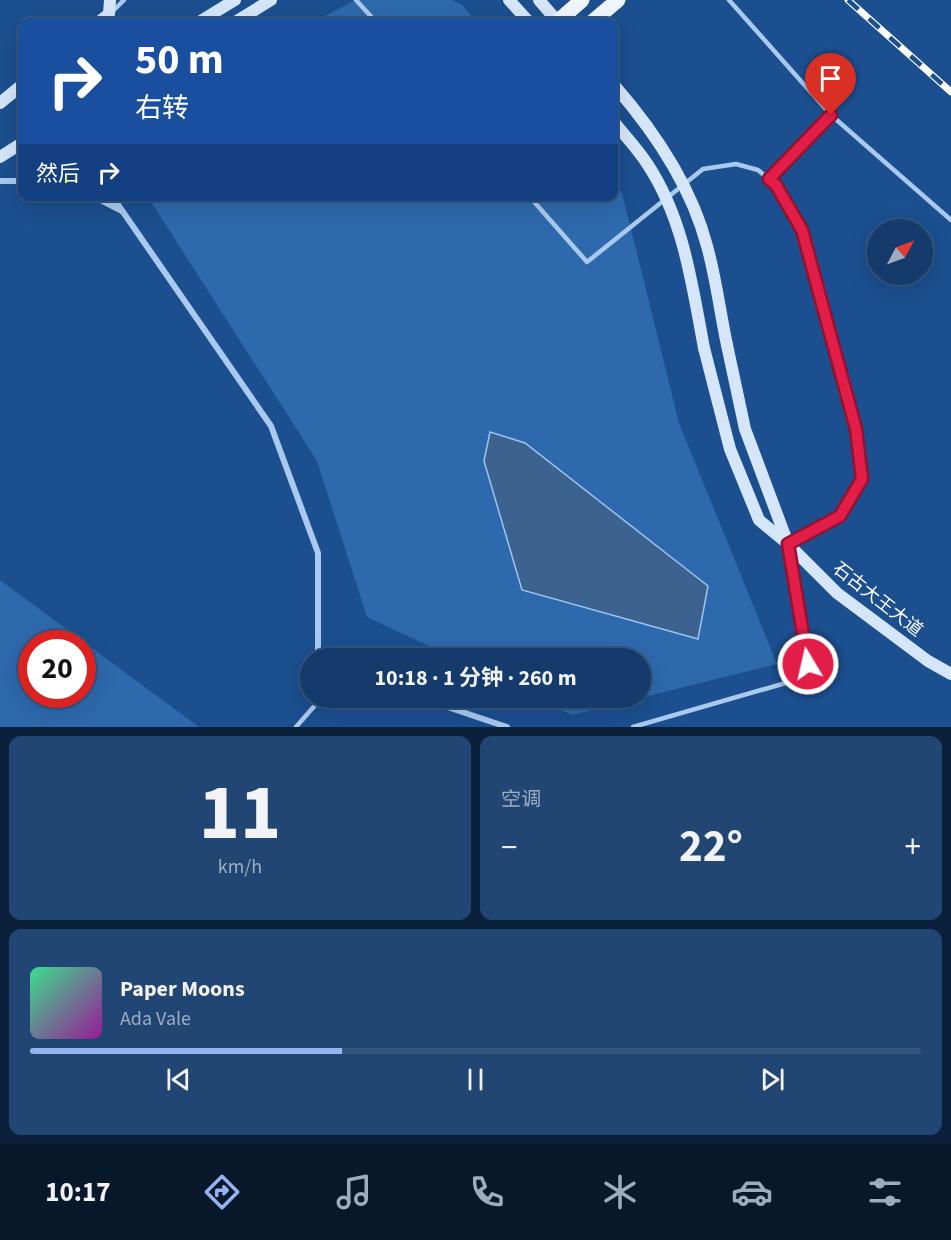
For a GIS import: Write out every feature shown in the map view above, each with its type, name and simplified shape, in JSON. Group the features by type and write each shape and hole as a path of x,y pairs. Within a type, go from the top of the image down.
{"main road":[{"path":"104,18 110,0"},
{"path":"206,18 235,0"},
{"path":"242,18 271,0"},
{"path":"509,0 525,18"},
{"path":"539,0 555,18"},
{"path":"562,18 582,0"},
{"path":"597,18 618,0"},
{"path":"0,103 18,88"},
{"path":"618,90 641,117 668,157 692,201 707,246 745,429 788,544"},
{"name":"石古大王大道","path":"618,127 648,165 684,245 704,348 730,450 759,520 788,544 837,593 928,661 951,674"},
{"path":"0,157 18,146"}],"street":[{"path":"0,181 18,181"},
{"path":"103,201 124,212"},
{"path":"116,201 271,426 318,553 318,648"},
{"path":"451,708 507,727"}],"lane":[{"path":"104,18 124,0"},
{"path":"356,0 372,18"},
{"path":"729,0 831,115 951,220"},
{"path":"769,179 831,115"},
{"path":"533,201 587,262 703,169 735,164 758,170 776,185 802,230 856,429 862,479 840,516 788,544 808,664 789,682 633,727"},
{"path":"296,727 311,708"}],"shaded area":[{"path":"356,0 452,0 462,5 473,18 321,18"},
{"path":"618,188 622,193 679,423 777,664 651,695 651,648 433,648 367,617 317,461 151,201 618,201"},
{"path":"490,432 525,443 708,586 698,639 522,590 484,461"},
{"path":"0,580 68,630 18,630 18,708 96,708 96,651 199,727 0,727"},
{"path":"557,708 600,708 572,715"}],"railway":[{"path":"848,0 951,92"}],"route":[{"path":"808,664 788,544 840,516 862,479 856,429 802,230 776,185 769,179 831,115"}]}
